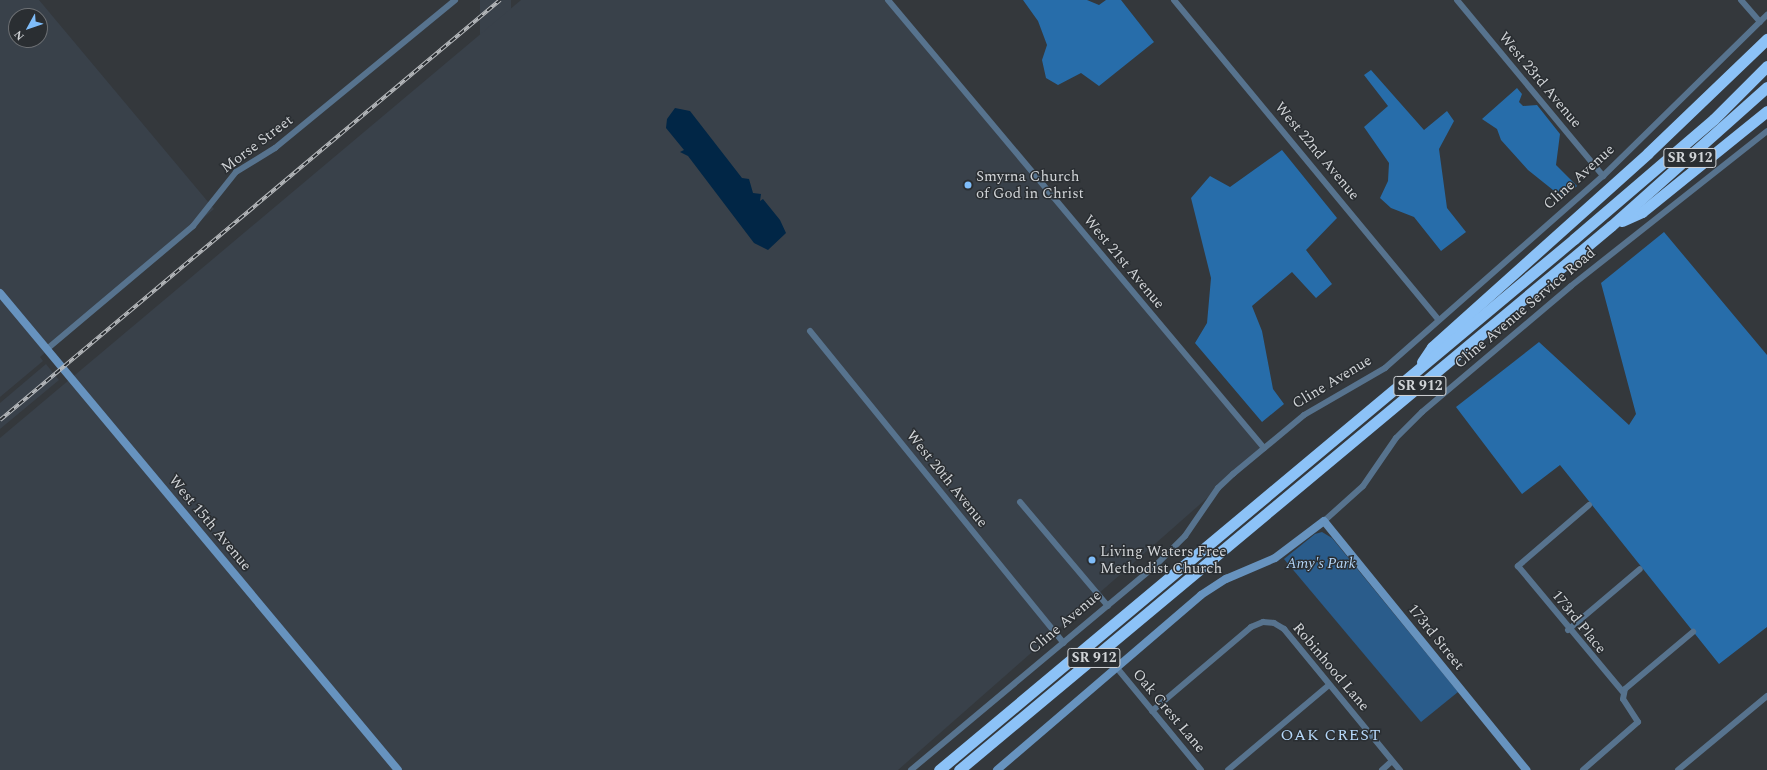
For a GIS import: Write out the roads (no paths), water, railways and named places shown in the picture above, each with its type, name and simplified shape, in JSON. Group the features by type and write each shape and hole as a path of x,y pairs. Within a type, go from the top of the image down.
{"highway":[{"path":"1414,374 1432,347 1648,153 1767,39"},
{"name":"SR 912","path":"939,770 1414,374 1714,119 1767,66"},
{"name":"SR 912","path":"959,770 1611,226 1767,87"},
{"path":"1611,226 1642,212 1767,111"}],"street":[{"name":"Morse Street","path":"46,349 193,226 236,172 275,148 455,0"},
{"name":"West 21st Avenue","path":"888,0 1264,448"},
{"name":"West 22nd Avenue","path":"1174,0 1439,320"},
{"name":"West 23rd Avenue","path":"1457,0 1603,176"},
{"path":"1741,0 1760,22"},
{"name":"Cline Avenue","path":"911,770 1108,606 1175,547 1220,485 1304,415 1372,377 1603,176 1767,15"},
{"name":"Cline Avenue Service Road","path":"997,770 1214,585 1276,558 1324,521 1363,486 1393,442 1422,412 1571,286 1767,131"},
{"name":"West 15th Avenue","path":"0,293 398,770"},
{"name":"West 20th Avenue","path":"810,331 1064,643"},
{"path":"1020,502 1108,606"},
{"name":"173rd Place","path":"1583,770 1638,722 1623,699 1623,692 1568,630 1518,566 1589,505"},
{"name":"173rd Street","path":"1324,521 1526,770"},
{"path":"1568,630 1640,569"},
{"name":"Robinhood Lane","path":"1152,711 1251,627 1270,622 1284,629 1400,770"},
{"path":"1623,692 1693,632"},
{"name":"Oak Crest Lane","path":"1117,668 1201,770"},
{"path":"1228,770 1329,685"},
{"path":"1678,770 1767,696"},
{"path":"1382,770 1392,761"}],"railway":[{"path":"0,420 500,0"}],"place":[{"name":"Smyrna Church of God in Christ","path":"968,185"},
{"name":"Living Waters Free Methodist Church","path":"1092,560"}],"district":[{"name":"OAK CREST","path":"1331,735"}],"park label":[{"name":"Amy's Park","path":"1321,564"}]}
